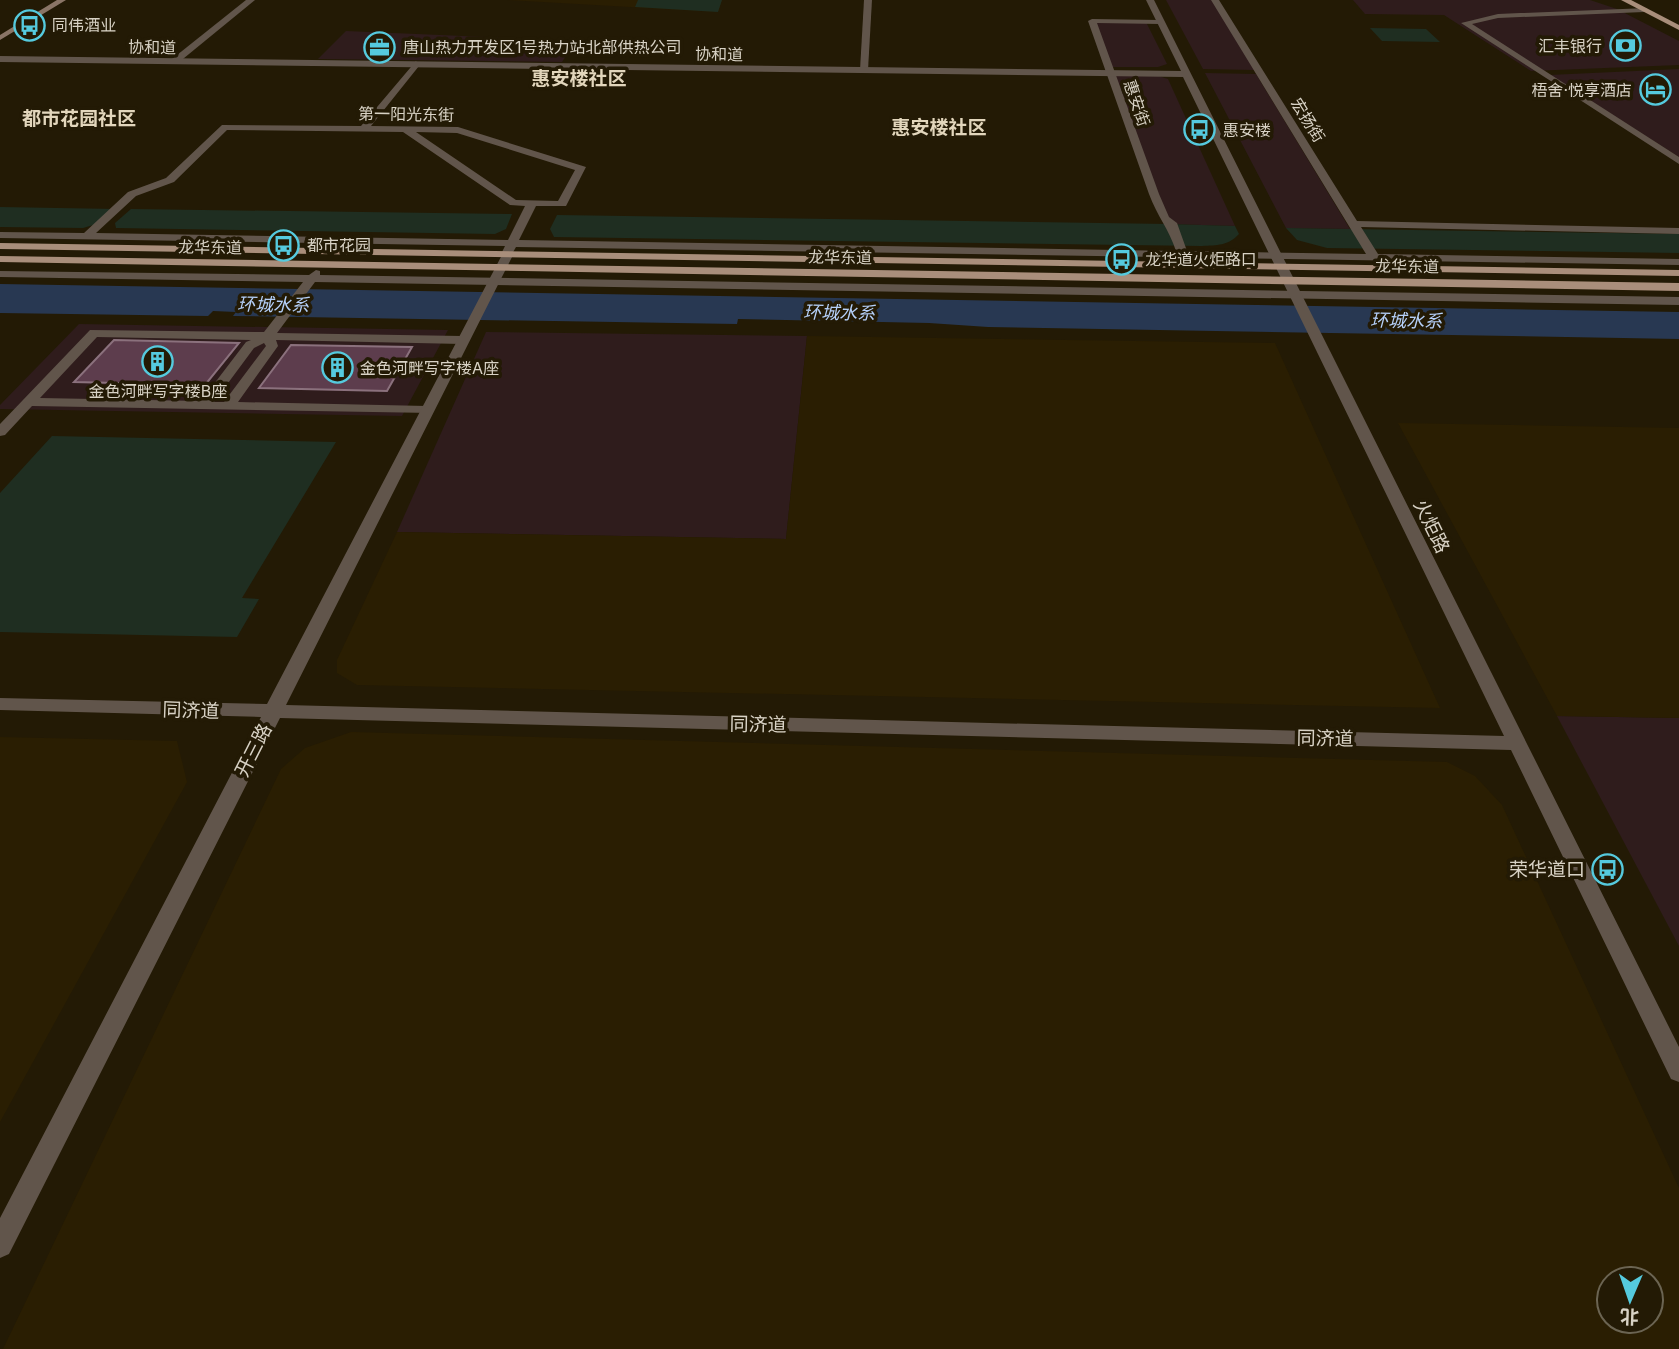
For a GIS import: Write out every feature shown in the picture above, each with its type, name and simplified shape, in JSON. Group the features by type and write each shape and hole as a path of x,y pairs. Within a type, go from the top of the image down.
{"main road":[{"path":"0,30 50,0"},
{"path":"0,38 62,0"},
{"path":"1625,0 1679,27"},
{"name":"龙华东道","path":"0,246 509,249 1279,261 1679,273"},
{"name":"龙华东道","path":"0,259 1679,287"}],"street":[{"path":"174,61 251,0"},
{"path":"864,70 868,0"},
{"name":"火炬路","path":"1150,0 1679,1071"},
{"name":"宏扬街","path":"1215,0 1374,257"},
{"path":"1644,10 1507,15 1465,23 1679,161"},
{"name":"惠安街","path":"1160,22 1092,21 1164,219 1171,223 1183,254"},
{"name":"协和道","path":"0,59 1186,74"},
{"path":"364,128 416,64"},
{"name":"第一阳光东街","path":"86,237 132,194 170,180 225,127 458,130 568,166 581,167 562,204 532,203"},
{"path":"405,129 514,203 532,203"},
{"name":"开三路","path":"0,1245 532,203"},
{"path":"1354,224 1679,231"},
{"path":"0,235 509,249 1183,254 1279,261 1374,257 1679,262"},
{"path":"205,405 250,345 271,332 323,265"},
{"path":"0,274 490,286 886,286 1298,300 1679,301"},
{"path":"228,406 272,346 271,332"},
{"path":"0,432 94,333 466,333"},
{"path":"29,401 427,410"},
{"name":"同济道","path":"0,704 1517,743"}],"shaded area":[{"path":"507,0 722,0 718,12"},
{"path":"1166,0 1212,0 1255,70 1203,69"},
{"path":"1353,0 1590,0 1617,9 1679,41 1679,65 1531,71 1444,15 1365,14"},
{"path":"1090,20 1145,20 1167,64 1158,67 1109,67"},
{"path":"346,31 576,41 562,62 318,59"},
{"path":"1679,69 1679,157 1549,75"},
{"path":"1205,73 1256,74 1350,229 1286,228"},
{"path":"1111,74 1152,74 1168,79 1235,226 1168,224"},
{"path":"79,324 448,330 402,416 0,409 0,405"},
{"path":"486,332 807,336 786,539 397,532"},
{"path":"807,336 1275,343 1440,708 357,685 337,673 337,660 397,532 786,539"},
{"path":"1398,423 1679,428 1679,718 1557,716"},
{"path":"1557,716 1679,718 1679,946"},
{"path":"351,732 1447,762 1475,776 1502,805 1679,1188 1679,1349 3,1349 281,769 305,748"},
{"path":"0,737 177,741 187,782 0,1122"}],"green space":[{"path":"638,0 722,0 718,12 635,7"},
{"path":"1370,28 1426,29 1440,42 1382,41"},
{"path":"0,207 116,209 100,223 83,228 0,227"},
{"path":"131,209 512,214 506,229 495,234 116,228 115,223"},
{"path":"557,215 1168,224 1235,226 1239,234 1226,243 1202,246 554,237 550,229"},
{"path":"1286,228 1679,234 1679,253 1327,248 1297,240"},
{"path":"52,436 336,442 242,598 259,599 237,637 0,632 0,493"}],"water":[{"name":"环城水系","path":"0,284 1679,312 1679,339 988,327 929,323 738,319 737,324 233,316 236,312 213,311 208,316 0,313"}],"building":[{"name":"金色河畔写字楼B座","path":"114,340 239,343 205,385 74,382"},
{"name":"金色河畔写字楼A座","path":"291,345 412,347 387,391 259,388"}],"place":[{"name":"同伟酒业","path":"29,25"},
{"name":"汇丰银行","path":"1625,46"},
{"name":"唐山热力开发区1号热力站北部供热公司","path":"380,47"},
{"name":"梧舍·悦享酒店","path":"1655,90"},
{"name":"惠安楼","path":"1200,130"},
{"name":"都市花园","path":"284,245"},
{"name":"龙华道火炬路口","path":"1122,259"},
{"name":"金色河畔写字楼B座","path":"158,362"},
{"name":"金色河畔写字楼A座","path":"337,368"},
{"name":"荣华道口","path":"1608,869"}],"district":[{"name":"惠安楼社区","path":"579,78"},
{"name":"都市花园社区","path":"79,118"},
{"name":"惠安楼社区","path":"939,127"}]}
